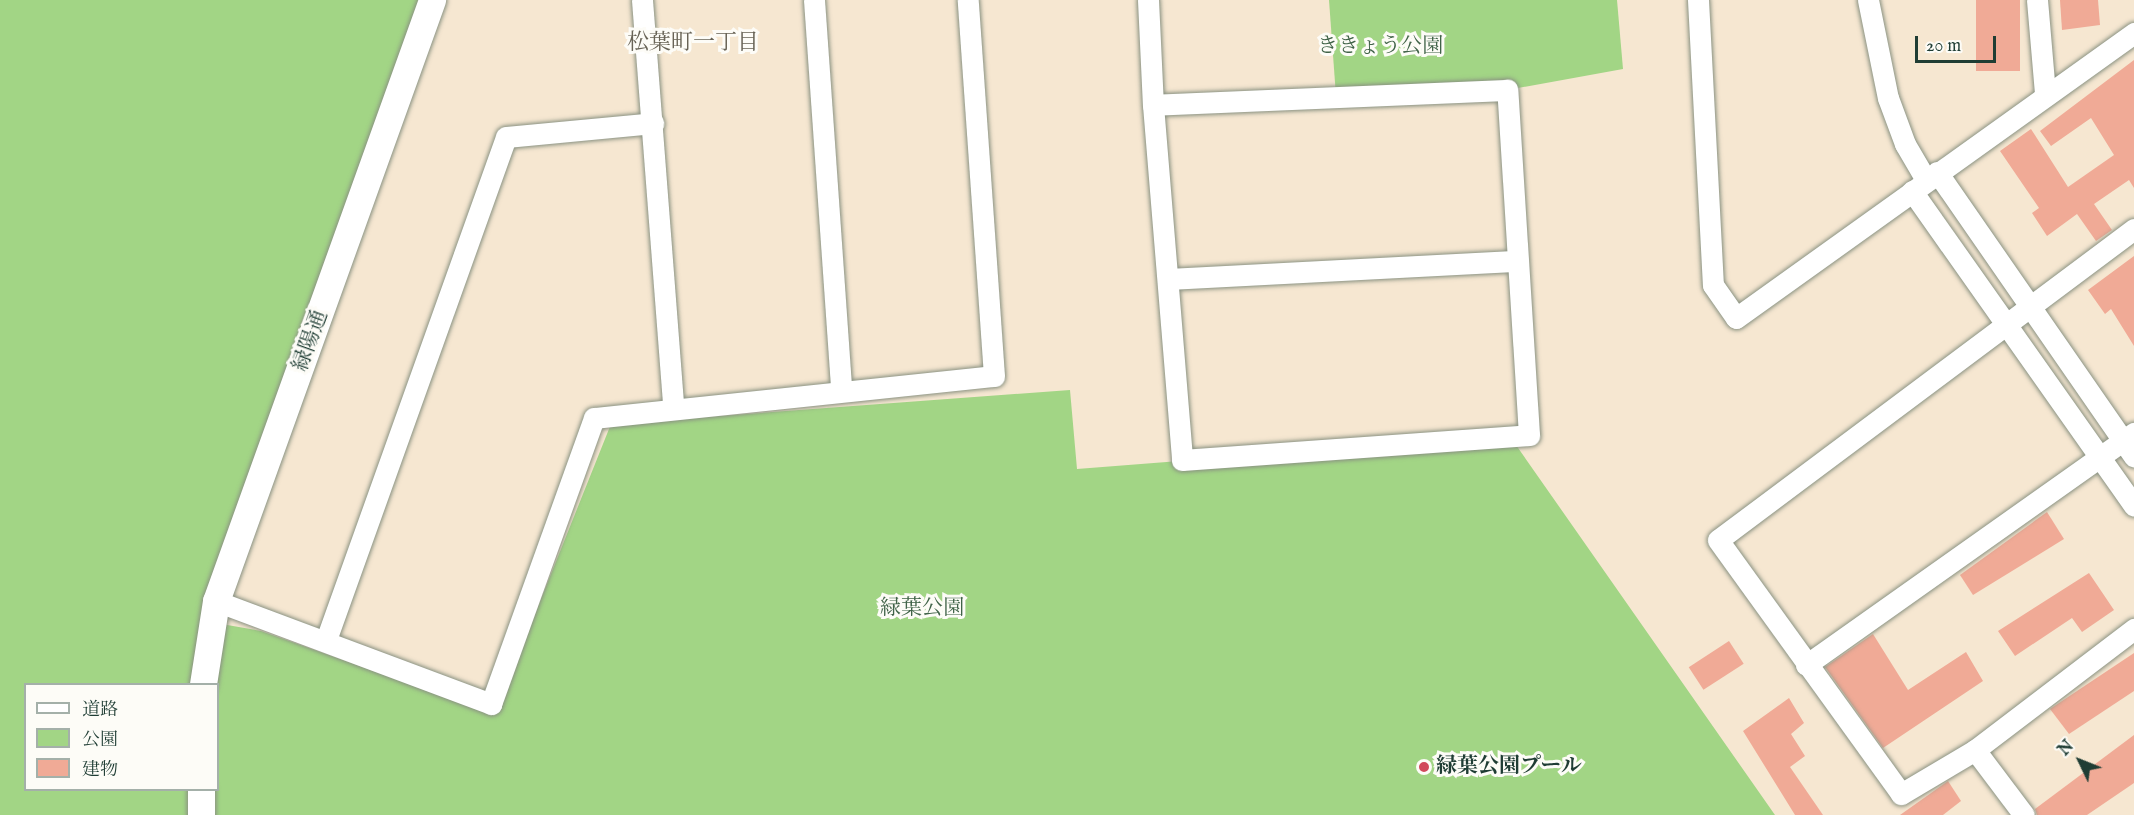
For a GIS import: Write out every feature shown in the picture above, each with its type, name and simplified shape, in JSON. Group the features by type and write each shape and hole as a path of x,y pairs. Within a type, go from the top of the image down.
{"street":[{"name":"緑陽通","path":"203,683 216,601 432,0"},
{"path":"642,0 674,407"},
{"path":"814,0 841,391"},
{"path":"216,601 326,640 491,704 594,418 674,407 994,376 968,0"},
{"path":"1148,0 1154,105 1182,460 1529,435 1507,90 1154,105"},
{"path":"1698,0 1713,285 1736,318 2045,94 2134,33"},
{"path":"1868,0 1888,98 1905,144 2004,322 2134,506"},
{"path":"2037,0 2045,94"},
{"path":"326,640 506,137 652,123"},
{"path":"1806,665 2099,457 2130,443 2028,305 1925,181"},
{"path":"2134,229 2004,322 1718,540 1901,794 1975,750 2134,629"},
{"path":"1169,279 1518,261"},
{"path":"1975,750 2024,815"},
{"path":"201,791 201,815"}],"green space":[{"name":"緑葉公園","path":"0,0 432,0 210,622 261,631 495,714 611,424 1070,390 1077,469 1509,435 1775,815 0,815"},
{"name":"ききょう公園","path":"1329,0 1617,0 1623,69 1507,90 1336,96"}],"building":[{"path":"1976,0 2020,0 2020,71 1976,71"},
{"path":"2060,0 2098,0 2100,25 2062,30"},
{"path":"2134,60 2134,188 2129,180 2094,204 2112,230 2096,241 2077,214 2047,236 2032,213 2039,208 2000,151 2031,129 2068,187 2114,155 2091,118 2051,146 2040,131"},
{"path":"2134,256 2134,346 2111,309 2105,314 2088,290"},
{"path":"2047,512 2064,539 1973,595 1960,575"},
{"path":"2089,573 2114,610 2082,632 2072,618 2015,656 1998,631"},
{"path":"1873,634 1908,690 1966,652 1983,681 1883,748 1825,667"},
{"path":"1729,641 1744,664 1703,690 1689,667"},
{"path":"2134,653 2134,691 2069,734 2050,709"},
{"path":"1789,698 1804,723 1791,734 1805,756 1790,767 1823,815 1795,815 1743,731"},
{"path":"2134,735 2134,783 2087,815 2037,815 2035,809"},
{"path":"1948,781 1961,801 1943,815 1900,815"}],"place":[{"name":"緑葉公園プール","path":"1424,767"}],"district":[{"name":"松葉町一丁目","path":"693,44"}]}
